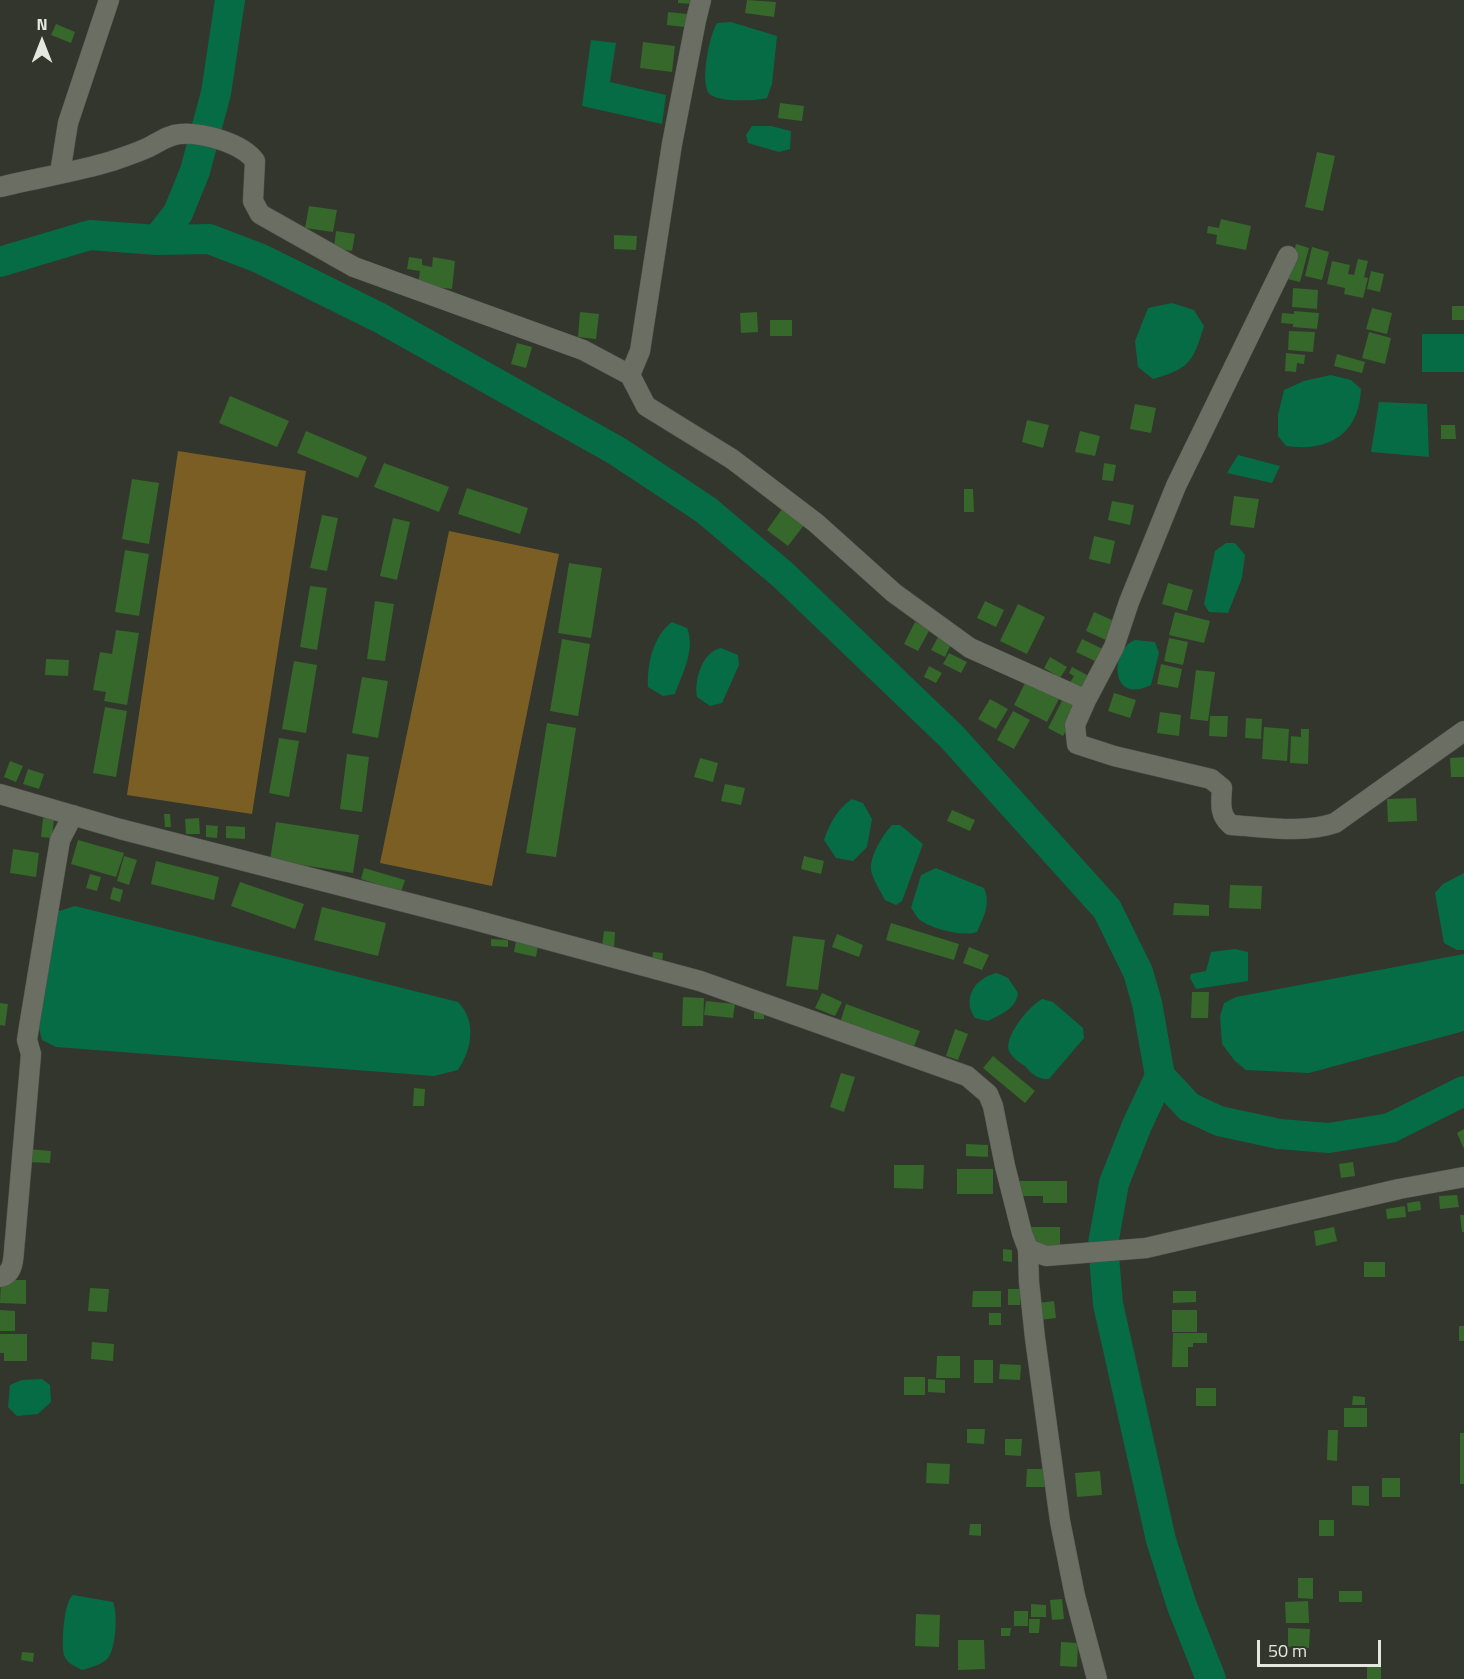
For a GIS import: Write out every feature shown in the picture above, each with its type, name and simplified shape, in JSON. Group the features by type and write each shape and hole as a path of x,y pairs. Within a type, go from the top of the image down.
{"street":[{"path":"60,173 68,123 109,0"},
{"path":"630,375 640,351 672,144 701,0"},
{"path":"0,187 109,162 135,153 168,136 192,134 239,146 250,153 255,161 253,201 260,214 290,233 354,267 583,350 630,375 646,406 732,459 816,523 894,592 970,648 1086,700"},
{"path":"1288,256 1176,486 1129,602 1114,647 1074,725 1077,744 1114,756 1211,779 1222,789 1221,810 1224,819 1231,825 1300,829 1323,827 1335,823 1464,730"},
{"path":"0,794 700,981 967,1076 988,1094 993,1106 1005,1166 1028,1249 1035,1338 1060,1521 1075,1596 1097,1679"},
{"path":"0,1277 11,1270 15,1239 31,1053 27,1040 29,1027 60,840 73,815"},
{"path":"1028,1249 1046,1256 1061,1256 1146,1248 1399,1189 1464,1177"}],"shaded area":[{"path":"731,22 777,36 772,84 767,98 726,100 712,96 708,92 705,78 711,37 717,23"},
{"path":"591,40 616,43 610,82 666,95 662,124 582,106"},
{"path":"752,126 771,126 791,131 790,149 779,152 748,143 746,135"},
{"path":"1172,303 1194,310 1204,326 1197,348 1189,362 1175,371 1153,379 1138,367 1135,341 1148,308"},
{"path":"1422,334 1464,334 1464,372 1422,372"},
{"path":"1331,375 1351,380 1361,389 1359,405 1354,418 1347,429 1328,443 1301,447 1286,446 1278,436 1278,415 1284,390 1304,381"},
{"path":"1379,402 1427,404 1429,457 1371,452"},
{"path":"178,451 306,471 252,814 127,795"},
{"path":"1238,455 1280,466 1272,483 1227,473"},
{"path":"449,531 559,554 492,886 380,863"},
{"path":"1226,543 1235,543 1245,555 1242,578 1228,613 1209,612 1204,604 1215,551"},
{"path":"672,622 687,628 689,653 675,694 663,696 648,687 649,669 652,651 660,635"},
{"path":"1135,640 1155,642 1159,653 1151,685 1137,689 1127,688 1121,682 1118,674 1121,654 1127,645"},
{"path":"721,648 738,655 739,665 722,703 710,706 697,697 698,675 709,655"},
{"path":"852,799 863,803 872,819 867,847 853,861 836,858 824,840 835,817"},
{"path":"892,825 900,825 923,844 902,901 896,905 885,900 871,868 876,848"},
{"path":"936,868 984,888 987,905 977,932 956,933 932,926 920,920 911,908 921,875"},
{"path":"1464,873 1464,950 1457,950 1444,943 1435,893 1443,884"},
{"path":"75,906 458,1002 470,1026 467,1053 458,1070 434,1076 56,1047 42,1040 38,1025 56,912"},
{"path":"1235,949 1248,952 1248,981 1196,989 1190,978 1191,974 1206,971 1211,952"},
{"path":"1464,954 1464,1031 1309,1073 1246,1070 1235,1061 1222,1044 1220,1016 1224,1003 1236,997"},
{"path":"997,973 1008,978 1018,993 1017,999 1007,1010 988,1021 975,1018 971,1010 970,996 977,984 989,975"},
{"path":"1042,999 1053,1002 1083,1028 1084,1038 1049,1079 1042,1079 1033,1074 1013,1057 1008,1047 1018,1023"},
{"path":"42,1379 50,1385 51,1402 38,1414 17,1416 8,1407 10,1385 22,1380"},
{"path":"73,1595 113,1602 115,1607 115,1630 111,1653 99,1664 82,1670 67,1661 63,1650 65,1614"}],"building":[{"path":"678,0 694,0 693,4 678,3"},
{"path":"747,0 776,2 774,17 745,13"},
{"path":"668,12 687,14 685,27 667,25"},
{"path":"56,24 75,32 71,43 51,35"},
{"path":"643,42 675,46 672,72 640,68"},
{"path":"780,103 804,106 802,121 778,118"},
{"path":"1317,152 1335,156 1323,211 1305,207"},
{"path":"309,206 337,210 333,232 305,228"},
{"path":"1221,219 1251,226 1246,250 1216,244 1217,235 1207,233 1208,226 1219,228"},
{"path":"336,231 355,234 352,251 334,248"},
{"path":"614,235 637,236 636,250 614,249"},
{"path":"1296,244 1309,248 1300,282 1287,279"},
{"path":"1312,247 1329,252 1322,280 1305,276"},
{"path":"409,257 422,259 422,265 432,267 433,257 455,261 452,289 418,285 420,271 407,269"},
{"path":"1358,259 1368,261 1364,277 1368,278 1363,298 1344,294 1345,288 1327,284 1332,261 1350,265 1348,274 1354,275"},
{"path":"1371,271 1384,274 1380,292 1367,289"},
{"path":"1293,288 1318,290 1317,309 1292,307"},
{"path":"1452,306 1464,306 1464,320 1452,320"},
{"path":"1372,308 1392,313 1387,334 1366,329"},
{"path":"1294,311 1319,313 1317,329 1293,327 1293,324 1281,323 1282,313 1294,314"},
{"path":"580,312 599,314 596,339 578,337"},
{"path":"757,312 758,332 741,333 740,313"},
{"path":"770,320 792,320 792,336 770,336"},
{"path":"1289,331 1315,332 1313,352 1288,350"},
{"path":"1369,332 1391,338 1385,364 1362,358"},
{"path":"517,343 532,347 526,368 511,364"},
{"path":"1286,353 1305,355 1304,364 1297,363 1296,372 1285,371"},
{"path":"1337,354 1365,362 1362,373 1334,366"},
{"path":"230,396 289,421 277,447 219,423"},
{"path":"1135,404 1156,408 1151,433 1130,429"},
{"path":"1027,420 1049,425 1043,448 1022,442"},
{"path":"1441,425 1455,425 1456,439 1441,439"},
{"path":"306,431 367,457 358,478 297,453"},
{"path":"1080,431 1100,436 1095,456 1075,452"},
{"path":"384,463 449,487 439,512 374,487"},
{"path":"1104,463 1116,465 1113,481 1102,480"},
{"path":"132,479 159,483 149,544 122,539"},
{"path":"467,488 528,508 520,534 458,514"},
{"path":"964,489 973,489 974,512 964,512"},
{"path":"1234,496 1259,499 1254,528 1230,525"},
{"path":"1112,501 1134,505 1130,525 1108,520"},
{"path":"782,509 804,525 788,546 767,530"},
{"path":"322,515 338,518 327,571 310,568"},
{"path":"393,518 410,522 397,580 380,576"},
{"path":"1094,536 1115,541 1110,564 1089,559"},
{"path":"125,550 149,554 139,616 115,612"},
{"path":"569,563 602,568 591,638 558,633"},
{"path":"1168,583 1193,590 1187,611 1162,604"},
{"path":"310,586 327,588 317,650 300,647"},
{"path":"375,601 394,604 385,661 367,659"},
{"path":"985,601 1004,610 996,627 977,618"},
{"path":"1018,604 1045,617 1027,654 1000,641"},
{"path":"1094,612 1114,621 1106,640 1086,631"},
{"path":"1175,612 1210,621 1204,643 1169,635"},
{"path":"915,622 930,629 918,651 904,644"},
{"path":"116,630 139,633 127,705 104,701 106,692 93,690 100,652 112,654"},
{"path":"939,635 952,642 945,657 931,650"},
{"path":"1169,638 1188,642 1183,665 1164,661"},
{"path":"562,639 590,644 578,716 550,711"},
{"path":"1082,639 1105,650 1099,663 1076,652"},
{"path":"949,653 967,662 961,673 943,664"},
{"path":"1050,657 1067,667 1060,678 1044,668"},
{"path":"46,659 69,660 68,676 45,675"},
{"path":"294,661 317,665 306,733 282,729"},
{"path":"1161,664 1182,669 1178,688 1157,684"},
{"path":"929,666 942,673 936,683 924,677"},
{"path":"1072,667 1089,676 1081,691 1069,684 1074,676 1069,673"},
{"path":"1196,670 1215,672 1208,721 1190,719"},
{"path":"362,677 388,681 378,738 352,733"},
{"path":"1028,677 1061,695 1047,722 1014,705"},
{"path":"1114,693 1136,700 1130,718 1108,711"},
{"path":"990,699 1008,709 996,729 978,719"},
{"path":"1063,699 1078,708 1063,736 1048,728"},
{"path":"105,707 127,711 116,777 93,773"},
{"path":"1013,711 1030,720 1014,749 997,740"},
{"path":"1160,712 1181,715 1179,736 1157,733"},
{"path":"1210,716 1228,716 1227,737 1209,736"},
{"path":"1246,718 1262,719 1261,739 1245,738"},
{"path":"547,723 576,728 556,857 526,853"},
{"path":"1264,727 1289,729 1287,761 1262,759"},
{"path":"1301,729 1309,729 1308,764 1290,763 1291,736 1301,737"},
{"path":"279,738 299,741 289,797 269,793"},
{"path":"347,754 369,757 362,812 340,809"},
{"path":"1464,757 1464,777 1451,777 1450,758"},
{"path":"700,758 718,763 713,782 694,777"},
{"path":"10,761 23,766 16,782 4,777"},
{"path":"28,769 44,774 39,789 23,784"},
{"path":"725,784 745,788 741,805 721,801"},
{"path":"1416,798 1417,821 1388,822 1387,799"},
{"path":"952,810 975,820 970,831 947,821"},
{"path":"164,814 170,814 171,827 165,827"},
{"path":"43,818 54,819 52,838 41,837"},
{"path":"199,818 200,834 186,834 185,819"},
{"path":"276,822 359,835 353,873 270,860"},
{"path":"206,825 218,826 217,838 206,837"},
{"path":"226,826 245,827 245,839 226,838"},
{"path":"78,840 124,853 116,877 71,864"},
{"path":"13,849 39,853 36,877 10,873"},
{"path":"124,856 137,860 129,885 117,881"},
{"path":"804,856 824,861 821,874 801,869"},
{"path":"156,861 219,877 214,900 151,884"},
{"path":"364,868 405,880 401,892 361,879"},
{"path":"90,874 101,877 97,891 86,888"},
{"path":"240,882 304,904 295,929 231,906"},
{"path":"1230,885 1262,886 1261,909 1229,908"},
{"path":"113,887 123,890 120,902 110,899"},
{"path":"1174,903 1209,905 1209,916 1173,915"},
{"path":"322,907 386,923 378,956 314,940"},
{"path":"891,923 959,944 954,960 886,940"},
{"path":"604,931 615,932 614,947 602,946"},
{"path":"837,934 863,945 859,957 832,947"},
{"path":"793,936 825,940 818,990 786,986"},
{"path":"491,939 508,940 508,947 491,946"},
{"path":"516,941 538,946 536,957 514,952"},
{"path":"969,947 989,955 982,970 963,963"},
{"path":"653,952 663,953 662,962 652,960"},
{"path":"1192,992 1209,992 1208,1018 1191,1018"},
{"path":"822,993 842,1002 835,1016 815,1008"},
{"path":"683,997 704,998 703,1026 682,1026"},
{"path":"706,1001 735,1004 733,1018 704,1015"},
{"path":"0,1003 8,1004 5,1026 0,1025"},
{"path":"846,1004 920,1031 913,1049 840,1023"},
{"path":"754,1012 764,1012 764,1019 754,1019"},
{"path":"955,1029 968,1034 958,1060 946,1056"},
{"path":"993,1056 1035,1091 1025,1103 983,1068"},
{"path":"841,1073 855,1077 844,1112 830,1107"},
{"path":"414,1088 425,1089 424,1106 413,1106"},
{"path":"1464,1129 1464,1149 1457,1133"},
{"path":"966,1144 988,1145 988,1157 966,1156"},
{"path":"28,1149 51,1151 50,1163 27,1162"},
{"path":"1353,1162 1355,1176 1341,1178 1339,1164"},
{"path":"894,1165 924,1165 923,1189 894,1188"},
{"path":"957,1169 993,1169 993,1194 957,1194"},
{"path":"1020,1181 1067,1181 1067,1203 1043,1203 1043,1196 1020,1196"},
{"path":"1457,1195 1459,1207 1440,1209 1439,1196"},
{"path":"1420,1201 1421,1210 1408,1212 1407,1203"},
{"path":"1405,1206 1406,1217 1387,1219 1386,1209"},
{"path":"1460,1215 1464,1215 1464,1232 1462,1232"},
{"path":"1027,1227 1060,1227 1060,1247 1045,1247 1027,1238"},
{"path":"1334,1227 1337,1241 1316,1246 1314,1231"},
{"path":"1003,1249 1012,1250 1012,1262 1003,1261"},
{"path":"1364,1262 1385,1262 1385,1277 1364,1277"},
{"path":"1,1280 26,1280 26,1304 0,1303"},
{"path":"90,1288 109,1289 107,1312 88,1311"},
{"path":"1008,1289 1020,1289 1020,1305 1008,1305"},
{"path":"973,1291 1001,1291 1001,1307 972,1307"},
{"path":"1173,1291 1196,1291 1196,1302 1173,1303"},
{"path":"1054,1301 1056,1318 1040,1320 1038,1303"},
{"path":"0,1310 15,1311 15,1331 0,1331"},
{"path":"1172,1310 1197,1310 1197,1332 1172,1332"},
{"path":"989,1313 1001,1313 1001,1325 989,1325"},
{"path":"1459,1326 1464,1326 1464,1341 1459,1341"},
{"path":"1173,1333 1207,1333 1207,1343 1193,1343 1193,1347 1188,1347 1188,1367 1172,1367"},
{"path":"0,1334 27,1334 27,1361 4,1361 4,1353 0,1353"},
{"path":"92,1342 114,1344 113,1361 91,1359"},
{"path":"937,1356 960,1356 960,1378 936,1378"},
{"path":"974,1360 993,1360 993,1383 974,1383"},
{"path":"1000,1364 1021,1365 1020,1380 999,1379"},
{"path":"904,1377 925,1377 925,1395 904,1395"},
{"path":"928,1379 945,1380 945,1393 928,1392"},
{"path":"1196,1388 1216,1388 1216,1406 1196,1406"},
{"path":"1353,1396 1365,1397 1365,1405 1352,1405"},
{"path":"1344,1408 1367,1408 1367,1427 1344,1427"},
{"path":"967,1429 985,1429 984,1444 967,1443"},
{"path":"1328,1430 1338,1430 1337,1461 1327,1460"},
{"path":"1460,1433 1464,1433 1464,1484 1460,1484"},
{"path":"1005,1439 1022,1439 1021,1456 1005,1455"},
{"path":"927,1463 950,1464 949,1484 926,1483"},
{"path":"1027,1469 1046,1469 1045,1487 1026,1487"},
{"path":"1100,1471 1102,1495 1077,1497 1075,1473"},
{"path":"1382,1478 1400,1478 1400,1497 1382,1497"},
{"path":"1352,1486 1369,1486 1369,1506 1352,1505"},
{"path":"1319,1520 1334,1520 1334,1536 1319,1536"},
{"path":"970,1524 981,1524 981,1536 969,1535"},
{"path":"1298,1578 1313,1578 1313,1599 1298,1598"},
{"path":"1339,1591 1362,1591 1362,1602 1339,1602"},
{"path":"1062,1599 1064,1619 1052,1620 1050,1600"},
{"path":"1308,1601 1309,1623 1286,1623 1285,1602"},
{"path":"1031,1604 1046,1605 1046,1617 1031,1617"},
{"path":"1014,1611 1028,1611 1028,1626 1014,1626"},
{"path":"916,1614 940,1615 939,1647 915,1646"},
{"path":"1029,1619 1040,1619 1039,1633 1029,1633"},
{"path":"1001,1628 1011,1628 1010,1636 1001,1636"},
{"path":"1288,1628 1310,1629 1309,1648 1288,1647"},
{"path":"958,1640 984,1640 985,1669 958,1670"},
{"path":"1061,1642 1078,1643 1077,1667 1060,1666"},
{"path":"22,1652 34,1653 33,1662 21,1660"},
{"path":"1367,1667 1381,1667 1381,1679 1367,1679"}],"waterway":[{"path":"157,240 178,213 195,171 216,93 230,0"},
{"path":"0,262 90,235 157,240 209,239 259,258 380,318 617,451 706,510 783,575 952,737 1107,909 1138,972 1147,1003 1160,1076 1114,1183 1103,1244 1108,1304 1161,1540 1182,1606 1211,1679"},
{"path":"1160,1076 1189,1107 1219,1121 1279,1134 1329,1138 1390,1128 1464,1091"}]}
